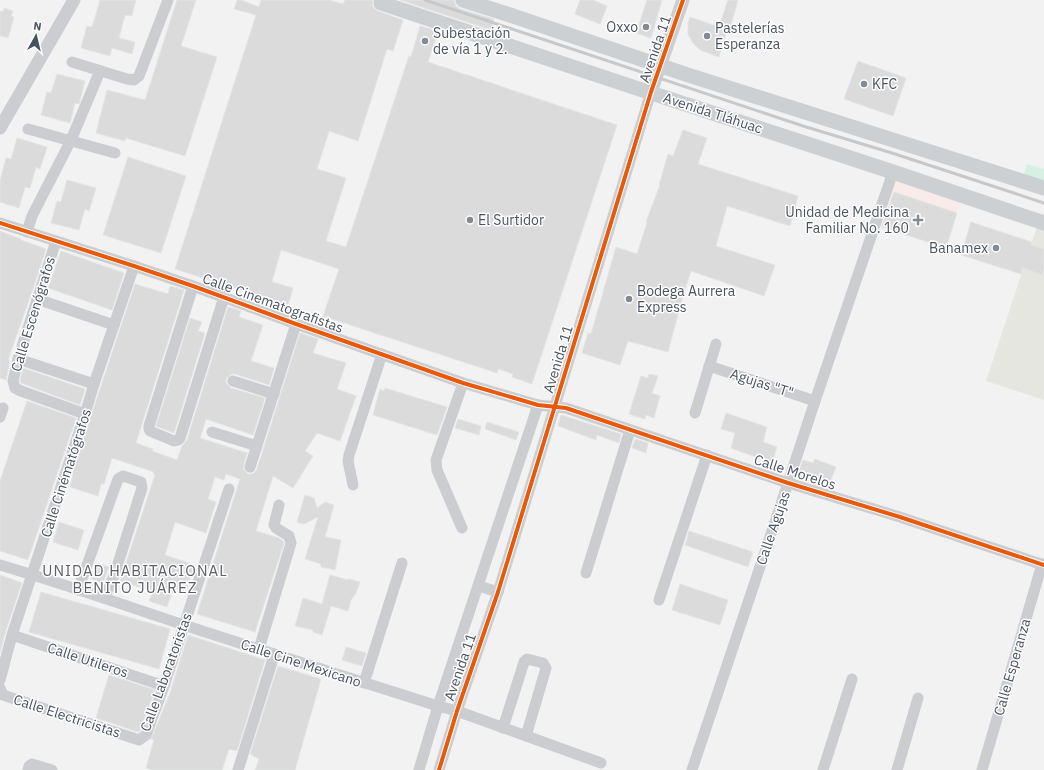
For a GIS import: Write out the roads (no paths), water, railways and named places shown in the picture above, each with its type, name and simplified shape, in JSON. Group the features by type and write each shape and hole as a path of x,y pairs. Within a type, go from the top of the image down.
{"main road":[{"name":"Avenida Tláhuac","path":"463,0 661,66 1044,188"},
{"name":"Avenida Tláhuac","path":"381,2 1044,223"}],"street":[{"path":"0,128 74,0"},
{"path":"72,62 134,80 139,76 168,0"},
{"name":"Avenida 11","path":"439,770 457,711 498,592 651,92 683,0"},
{"path":"27,232 32,216 71,140 100,71"},
{"path":"28,129 115,153"},
{"name":"Calle Agujas","path":"692,770 893,172"},
{"name":"Calle Cinematografistas","path":"0,223 193,286 463,383 538,405"},
{"name":"Calle Escenógrafos","path":"56,241 18,359 13,381 15,388 21,391 85,414"},
{"name":"Calle Cinématógrafos","path":"0,680 12,635 134,266"},
{"path":"193,286 149,426 150,431 174,441 180,438 224,297"},
{"path":"37,299 114,325"},
{"path":"250,467 296,324"},
{"path":"695,413 716,344"},
{"path":"353,485 348,461 349,455 382,354"},
{"path":"18,359 94,384"},
{"name":"Agujas \"T\"","path":"709,366 815,401"},
{"path":"233,381 274,394"},
{"path":"462,528 437,470 436,460 463,383"},
{"name":"Avenida 11","path":"419,770 438,706 538,405"},
{"name":"Calle Morelos","path":"538,405 554,408 566,408 788,483 900,517 1043,565"},
{"path":"586,573 630,430"},
{"path":"212,432 257,446"},
{"path":"659,600 707,455"},
{"path":"78,590 118,479 123,476 141,482 142,488 114,576 104,598"},
{"name":"Calle Laboratoristas","path":"139,740 146,735 164,686 229,489"},
{"path":"259,650 291,543 289,536 276,528 274,525 279,505"},
{"path":"364,683 402,563"},
{"name":"Calle Cine Mexicano","path":"0,565 33,574 259,650 457,711 601,763"},
{"name":"Calle Esperanza","path":"982,770 1043,565"},
{"path":"479,586 498,592"},
{"name":"Calle Utileros","path":"12,635 164,686"},
{"path":"238,770 272,662 273,654"},
{"path":"503,728 524,662 527,659 543,663 546,668 526,736"},
{"path":"823,770 852,679"},
{"name":"Calle Electricistas","path":"0,688 3,695 139,740"},
{"path":"897,770 918,698"},
{"path":"28,770 29,766 32,764 52,770"}],"railway":[{"path":"425,0 803,126 892,153 1044,203"}],"place":[{"name":"Oxxo","path":"646,27"},
{"name":"Pastelerías Esperanza","path":"707,36"},
{"name":"Subestación de vía 1 y 2.","path":"425,41"},
{"name":"KFC","path":"864,84"},
{"name":"El Surtidor","path":"470,220"},
{"name":"Unidad de Medicina Familiar No. 160","path":"918,220"},
{"name":"Banamex","path":"996,248"},
{"name":"Bodega Aurrera Express","path":"629,299"}],"district":[{"name":"UNIDAD HABITACIONAL BENITO JUÁREZ","path":"135,578"}]}
